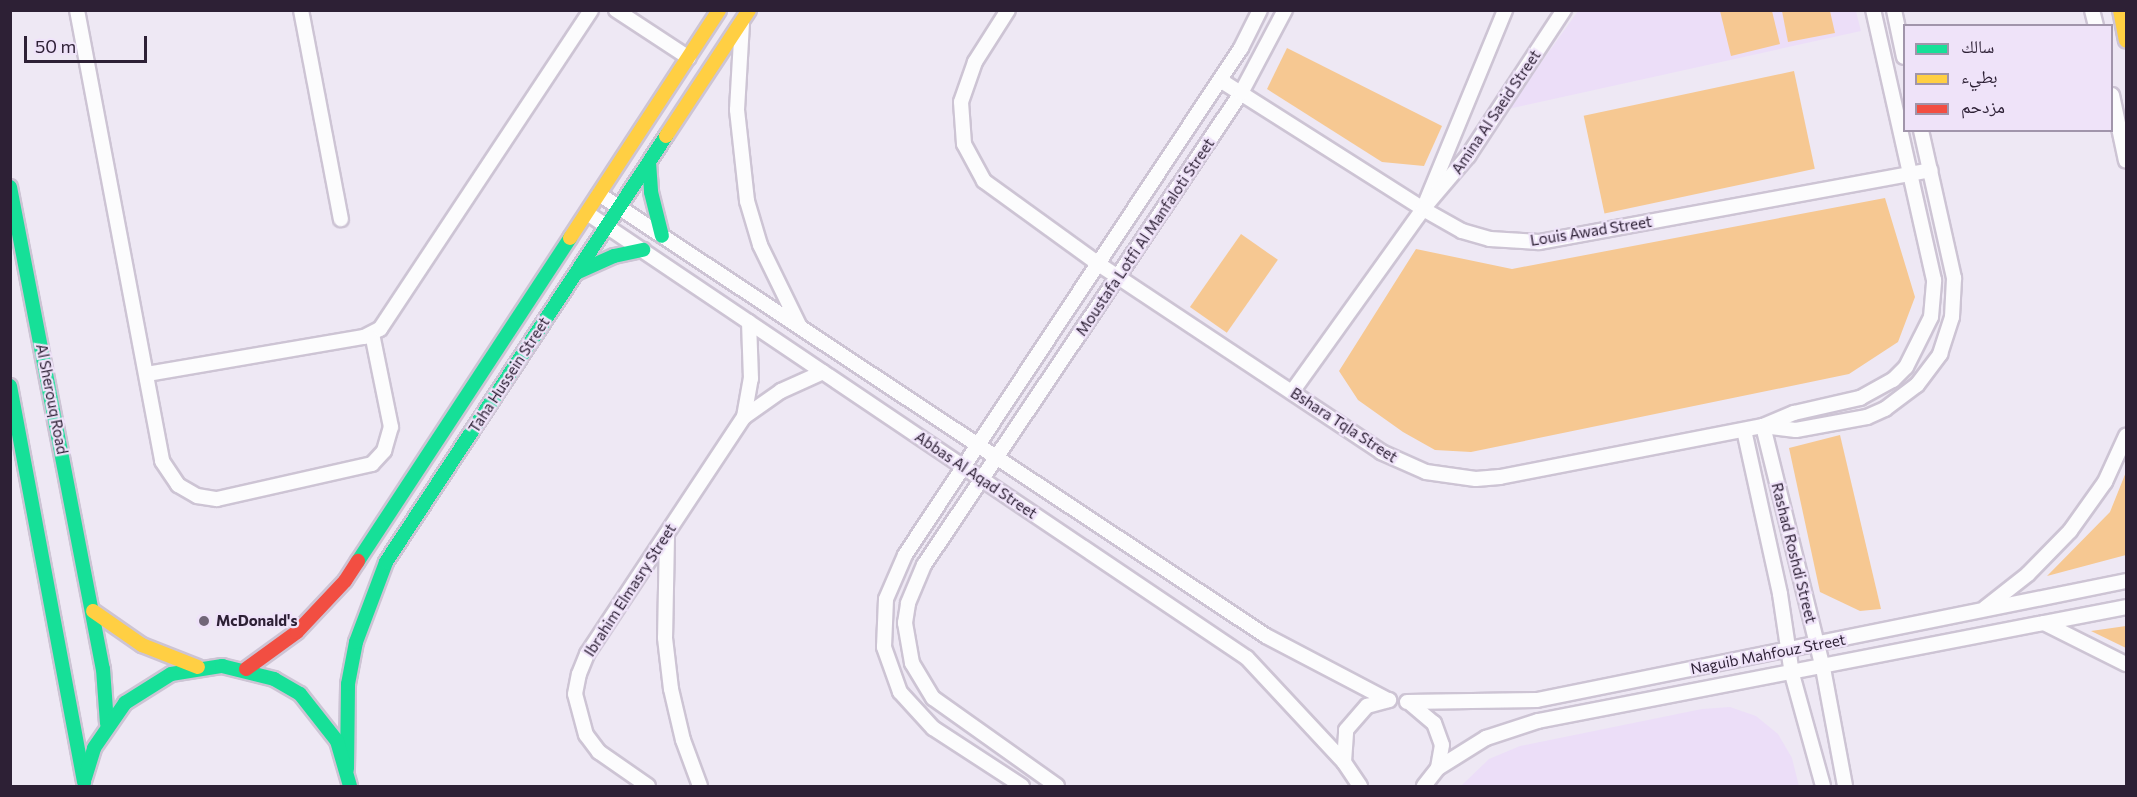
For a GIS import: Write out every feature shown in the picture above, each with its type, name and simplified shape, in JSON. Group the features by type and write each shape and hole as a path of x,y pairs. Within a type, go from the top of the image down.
{"street":[{"path":"77,10 166,470 187,491 217,499 364,468 378,458 388,443 391,419 372,334"},
{"path":"301,10 341,219"},
{"path":"147,374 372,334 386,323 591,10"},
{"path":"616,10 689,58"},
{"name":"Taha Hussein Street","path":"246,669 297,633 345,581 719,10"},
{"name":"Bshara Tqla Street","path":"1008,10 966,81 961,102 964,144 984,181 1000,196 1100,265 1381,452 1426,472 1450,477 1500,477 1763,426"},
{"name":"Moustafa Lotfi Al Manfaloti Street","path":"1019,785 933,728 915,711 890,670 884,647 884,611 894,576 1220,80 1260,10"},
{"name":"Moustafa Lotfi Al Manfaloti Street","path":"1058,786 933,698 916,672 906,643 908,603 914,583 1241,93 1285,10"},
{"name":"Amina Al Saeid Street","path":"1423,209 1505,10"},
{"name":"Amina Al Saeid Street","path":"1293,392 1423,209 1467,156 1564,10"},
{"path":"1763,426 1794,413 1842,403 1877,390 1893,380 1917,352 1931,317 1934,280 1873,10"},
{"path":"1894,10 1903,48"},
{"path":"2120,10 2127,40"},
{"path":"746,16 737,110 747,201 760,245 800,327"},
{"name":"Taha Hussein Street","path":"349,781 348,684 369,601 387,562 746,16"},
{"name":"Louis Awad Street","path":"1220,80 1423,209 1462,231 1490,239 1539,242 1930,170"},
{"path":"2113,99 2127,161"},
{"path":"1763,426 1796,430 1867,417 1902,398 1929,370 1947,336 1955,297 1950,258 1921,132"},
{"path":"649,162 654,207 662,236"},
{"name":"Al Sherouq Road","path":"10,187 104,669 106,724"},
{"name":"Abbas Al Aqad Street","path":"600,194 1298,656 1388,700"},
{"name":"Abbas Al Aqad Street","path":"587,213 1247,658 1344,762 1360,786"},
{"path":"575,274 614,256 643,250"},
{"name":"Ibrahim Elmasry Street","path":"744,417 751,380 749,322"},
{"name":"Ibrahim Elmasry Street","path":"648,786 599,752 583,728 575,694 587,654 744,417 781,391 823,372"},
{"path":"10,386 47,598 84,784"},
{"name":"Rashad Roshdi Street","path":"1763,426 1818,644 1845,786"},
{"name":"Rashad Roshdi Street","path":"1744,430 1780,594 1792,674 1823,786"},
{"path":"1980,611 2028,574 2070,531 2105,482 2127,436"},
{"path":"667,534 664,627 671,689 682,740 700,786"},
{"name":"Naguib Mahfouz Street","path":"1388,700 1407,702 1537,700 2127,581"},
{"name":"Naguib Mahfouz Street","path":"1438,768 1509,728 2127,607"},
{"path":"93,611 142,645 198,667 246,669 274,679 300,694 327,724 349,781"},
{"path":"2043,623 2127,664"},
{"path":"84,784 94,748 106,724 146,686 198,667"},
{"path":"1344,762 1344,738 1354,716 1367,706 1388,700"},
{"path":"1407,702 1418,706 1434,723 1442,745 1438,768 1425,786"},
{"path":"1019,785 1028,767"}],"shaded area":[{"path":"1578,11 1856,11 1861,31 1508,109"},
{"path":"1720,11 1772,11 1780,44 1731,56"},
{"path":"1782,11 1830,11 1835,33 1788,42"},
{"path":"1287,48 1442,126 1424,166 1382,162 1267,89"},
{"path":"1794,71 1815,169 1604,214 1584,116"},
{"path":"1885,198 1915,297 1898,342 1849,374 1471,452 1435,450 1403,432 1358,400 1339,371 1416,249 1512,269"},
{"path":"1241,234 1278,260 1227,333 1190,307"},
{"path":"1840,435 1881,609 1860,611 1820,592 1789,448"},
{"path":"2126,472 2126,555 2047,576 2110,512"},
{"path":"2126,626 2126,648 2091,631"},
{"path":"1730,707 1756,716 1778,734 1792,758 1799,786 1461,786 1489,759 1520,746 1702,709"}],"traffic: fast":[{"path":"347,769 348,684 356,642 386,562 666,136"},
{"path":"649,162 651,192 662,236"},
{"path":"10,187 103,669 107,724"},
{"path":"358,561 570,238"},
{"path":"578,272 614,256 643,250"},
{"path":"10,386 84,782"},
{"path":"85,778 94,748 125,703 171,674 222,666 274,679 300,694 337,741 350,786"}],"traffic: slow":[{"path":"570,238 719,10"},
{"path":"666,136 749,10"},
{"path":"2120,10 2126,40"},
{"path":"93,611 142,645 198,667"}],"traffic: jam":[{"path":"246,669 297,632 345,581 358,561"}],"place":[{"name":"McDonald's","path":"204,621"}]}
